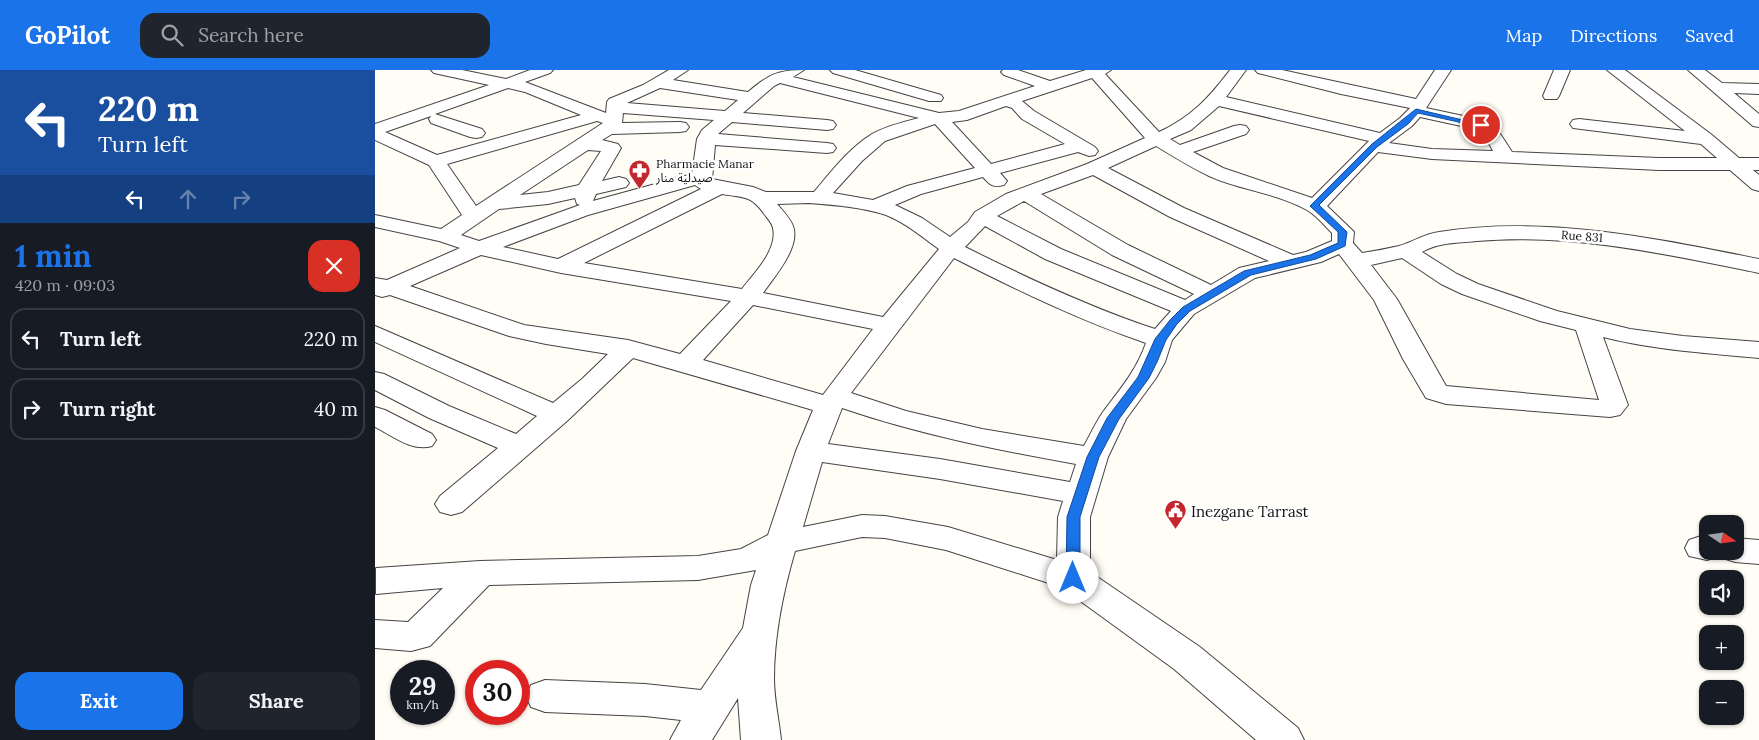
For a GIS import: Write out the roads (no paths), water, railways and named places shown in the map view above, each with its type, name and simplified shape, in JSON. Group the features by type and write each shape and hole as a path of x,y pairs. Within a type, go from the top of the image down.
{"street":[{"path":"439,70 505,90 543,93 606,121 749,103"},
{"path":"375,130 505,90 544,70"},
{"path":"445,236 659,82 680,70"},
{"path":"837,70 917,94 950,101 955,104 953,110 961,116"},
{"path":"1166,146 1216,100 1238,70"},
{"path":"1263,70 1481,125 1489,130 1497,139 1503,156"},
{"path":"1315,206 1379,142 1406,122 1418,108 1443,70"},
{"path":"1551,96 1561,70"},
{"path":"1615,70 1706,139 1759,185"},
{"path":"1695,70 1759,122"},
{"path":"1009,72 1051,86"},
{"path":"819,198 850,163 875,140 885,135 939,118 961,116 1099,72 1166,146 1226,176 1273,190 1315,206 1343,232 1350,252 1385,299 1416,359 1436,392 1445,396 1611,409 1613,405 1587,326"},
{"path":"659,82 749,103 827,125"},
{"path":"1717,88 1759,89"},
{"path":"505,90 517,102"},
{"path":"1216,100 1415,153 1659,164 1759,164"},
{"path":"1733,100 1759,101"},
{"path":"1008,101 1018,105 1028,115 1079,146 1101,164 1157,202 1291,263"},
{"path":"749,103 792,144 827,148"},
{"path":"561,266 708,177 749,103"},
{"path":"436,161 565,124 606,121 749,103 880,104 939,118 986,170 1020,196 1120,250 1213,294"},
{"path":"812,103 861,112 880,104"},
{"path":"565,124 541,112 567,104"},
{"path":"437,119 476,133"},
{"path":"581,211 587,189 612,148 607,146 606,121"},
{"path":"1579,124 1706,139"},
{"path":"416,152 495,127"},
{"path":"761,740 755,680 760,631 768,584 780,543 811,451 832,402 889,325 951,248 975,226 982,216 1020,196 1101,164 1166,146 1240,130"},
{"path":"375,134 436,161 473,216"},
{"path":"876,206 914,190 1079,146"},
{"path":"380,288 479,248 581,211 708,177"},
{"path":"493,203 548,198 587,189 708,177 763,198 819,198 876,206 915,222 951,248 1032,289 1104,320 1161,339"},
{"path":"686,363 748,297 774,262 783,244 783,226 763,198"},
{"path":"982,216 1053,254 1186,309 1161,339 1143,378 1113,418 1093,457 1074,517 1073,578"},
{"path":"375,221 445,236 508,256 748,297 889,325"},
{"name":"Rue 831","path":"1186,309 1247,273 1313,257 1350,252 1406,251 1430,240 1493,232 1607,237 1643,242 1759,266"},
{"path":"1406,251 1449,279 1470,289 1549,316 1631,336 1683,344 1759,350"},
{"path":"380,288 519,331 546,337 628,348 832,402 982,438 1093,457"},
{"path":"375,334 557,414"},
{"path":"451,504 591,386 628,348"},
{"path":"375,380 439,412 519,446"},
{"path":"375,416 422,440"},
{"path":"811,451 940,469 1081,494"},
{"path":"376,581 480,573 698,568 745,561 780,543 862,526 948,539 1073,578 1187,658 1284,740"},
{"path":"1744,551 1759,552"},
{"path":"375,634 411,638 417,636 480,573"},
{"path":"690,740 760,631"},
{"path":"545,696 645,700 711,706"}],"place":[{"name":"Pharmacie Manar صيدلية منار","path":"640,189"},
{"name":"Inezgane Tarrast","path":"1175,530"}]}
